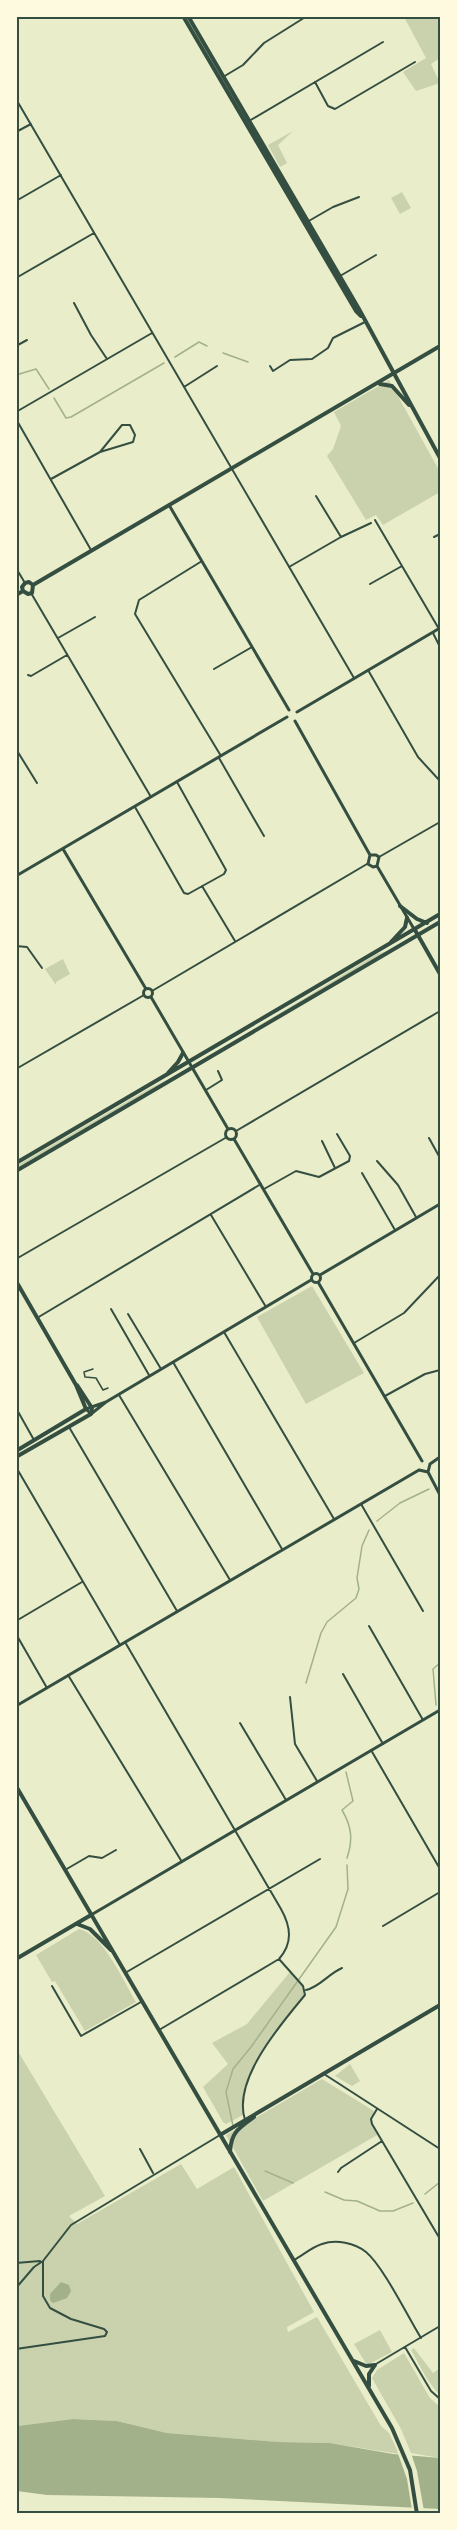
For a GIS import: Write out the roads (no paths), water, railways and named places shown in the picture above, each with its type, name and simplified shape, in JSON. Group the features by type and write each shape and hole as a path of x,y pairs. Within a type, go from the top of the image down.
{"main road":[{"path":"183,16 222,78 361,316"},
{"path":"188,16 222,78"},
{"path":"306,223 340,276 441,458"},
{"path":"33,585 441,346"},
{"path":"377,384 392,386 411,406"},
{"path":"23,591 22,587 25,582 33,585"},
{"path":"16,595 23,591 31,593 34,589 33,585"},
{"path":"400,906 417,920 427,923"},
{"path":"16,1163 441,914"},
{"path":"386,947 402,932 407,918"},
{"path":"16,1171 441,922"},
{"path":"415,930 441,974"},
{"path":"160,1079 178,1062 183,1053"},
{"path":"16,1281 76,1385 92,1408 91,1414 17,1456"},
{"path":"17,1456 35,1441 86,1409 76,1385"},
{"path":"16,1786 392,2428 410,2470 417,2514"},
{"path":"16,1959 91,1915"},
{"path":"76,1924 86,1926 113,1952"},
{"path":"220,2135 441,2005"},
{"path":"230,2152 231,2140 235,2131 262,2110"},
{"path":"353,2361 362,2366 375,2365"},
{"path":"369,2388 369,2374 375,2365"}],"street":[{"path":"222,78 243,65 264,43 308,16"},
{"path":"248,122 383,42"},
{"path":"315,82 328,106 335,109 415,62"},
{"path":"16,99 354,678"},
{"path":"16,132 31,124"},
{"path":"16,201 61,175"},
{"path":"306,223 333,207 358,197"},
{"path":"16,278 95,233"},
{"path":"340,276 376,255"},
{"path":"74,303 106,359"},
{"path":"270,366 273,371 290,360 312,359 328,348 333,338 364,322"},
{"path":"16,412 153,333"},
{"path":"16,346 27,340"},
{"path":"184,387 217,366"},
{"path":"16,419 91,551"},
{"path":"51,479 100,452 133,442 135,435 130,425 122,425 100,452"},
{"path":"316,496 341,537"},
{"path":"169,505 289,710 297,712 440,628 375,520"},
{"path":"289,567 341,537 371,523"},
{"path":"434,537 441,534"},
{"path":"202,561 139,600 135,614 264,836"},
{"path":"370,584 402,566"},
{"path":"16,568 25,582"},
{"path":"31,593 151,798"},
{"path":"58,638 95,617"},
{"path":"432,632 441,647"},
{"path":"214,669 252,647"},
{"path":"27,675 31,676 68,655"},
{"path":"368,670 418,757 441,781"},
{"path":"16,876 287,717 289,710"},
{"path":"295,721 298,718 297,712"},
{"path":"227,1137 228,1129 151,997 152,991 368,864 370,855 295,721 287,717"},
{"path":"16,749 37,783"},
{"path":"135,807 184,893 188,894 224,874 226,870 177,782"},
{"path":"415,930 377,866 379,857 441,822"},
{"path":"63,849 146,989 152,991"},
{"path":"370,855 379,857"},
{"path":"368,864 377,866"},
{"path":"202,886 235,941"},
{"path":"16,946 27,947 42,969"},
{"path":"16,1069 144,995 146,989"},
{"path":"144,995 151,997"},
{"path":"228,1129 236,1131 441,1011"},
{"path":"206,1090 222,1080 218,1071"},
{"path":"234,1139 236,1131"},
{"path":"264,1189 292,1173 300,1172 319,1177 350,1159 337,1134"},
{"path":"16,1259 227,1137 234,1139 313,1274 311,1280 149,1375 91,1414 86,1409"},
{"path":"429,1138 441,1158"},
{"path":"322,1141 336,1168"},
{"path":"377,1161 398,1185 417,1218"},
{"path":"362,1173 396,1230"},
{"path":"37,1318 261,1185"},
{"path":"313,1274 320,1275 441,1204"},
{"path":"211,1215 266,1307"},
{"path":"318,1282 320,1275"},
{"path":"354,1343 404,1313 441,1275"},
{"path":"311,1280 318,1282 422,1461"},
{"path":"111,1309 149,1375"},
{"path":"128,1314 161,1369"},
{"path":"224,1332 334,1519"},
{"path":"173,1362 282,1549"},
{"path":"385,1396 425,1374 441,1370"},
{"path":"118,1394 230,1581"},
{"path":"86,1409 106,1402"},
{"path":"16,1408 35,1441"},
{"path":"69,1427 177,1611"},
{"path":"441,1457 430,1464 428,1472 441,1495"},
{"path":"422,1461 426,1460 430,1464"},
{"path":"419,1470 418,1466 422,1461"},
{"path":"17,1469 120,1645"},
{"path":"16,1706 419,1470 428,1472"},
{"path":"361,1504 423,1611"},
{"path":"16,1621 82,1582"},
{"path":"369,1626 423,1721"},
{"path":"16,1634 47,1689"},
{"path":"125,1642 269,1888 290,1929 288,1946 279,1959 159,2030"},
{"path":"343,1674 383,1744"},
{"path":"68,1675 182,1862"},
{"path":"290,1697 295,1744 317,1782"},
{"path":"91,1915 441,1710"},
{"path":"240,1723 286,1801"},
{"path":"371,1750 441,1869"},
{"path":"65,1870 89,1856 102,1857 117,1850"},
{"path":"125,1972 320,1859"},
{"path":"383,1926 441,1892"},
{"path":"279,1959 306,1990"},
{"path":"306,1990 315,1988 333,1972 342,1968"},
{"path":"52,1986 81,2036 142,2001"},
{"path":"245,2120 243,2106 251,2073 273,2034 305,1995 306,1990"},
{"path":"324,2074 441,2149"},
{"path":"377,2109 371,2121 441,2239"},
{"path":"16,2288 32,2269 43,2261 71,2225 220,2135"},
{"path":"338,2172 383,2140"},
{"path":"140,2149 154,2174"},
{"path":"294,2260 322,2244 334,2241 355,2246 366,2252 376,2264 421,2338"},
{"path":"16,2263 43,2261"},
{"path":"16,2349 102,2338 107,2334 104,2329 61,2315 45,2302 42,2289 43,2261"},
{"path":"375,2365 441,2326"},
{"path":"405,2347 431,2391 441,2399"}],"lane":[{"path":"93,1369 85,1371 85,1377 95,1377 103,1390 108,1388"}],"waterway":[{"path":"175,357 199,342 207,346"},
{"path":"223,353 248,362"},
{"path":"54,398 66,418 71,417 164,363"},
{"path":"16,375 36,369 49,389"},
{"path":"377,1521 400,1503 429,1489"},
{"path":"306,1683 321,1633 327,1622 356,1598 359,1589 357,1578 362,1546 369,1530"},
{"path":"436,1705 433,1669 440,1663"},
{"path":"346,1772 353,1801 342,1810 348,1822 350,1834 347,1858"},
{"path":"233,2126 226,2092 233,2069 336,1927 348,1889 347,1865"},
{"path":"265,2171 293,2183"},
{"path":"425,2194 440,2182"},
{"path":"325,2192 344,2200 357,2201 380,2211 393,2211 413,2203"}]}
